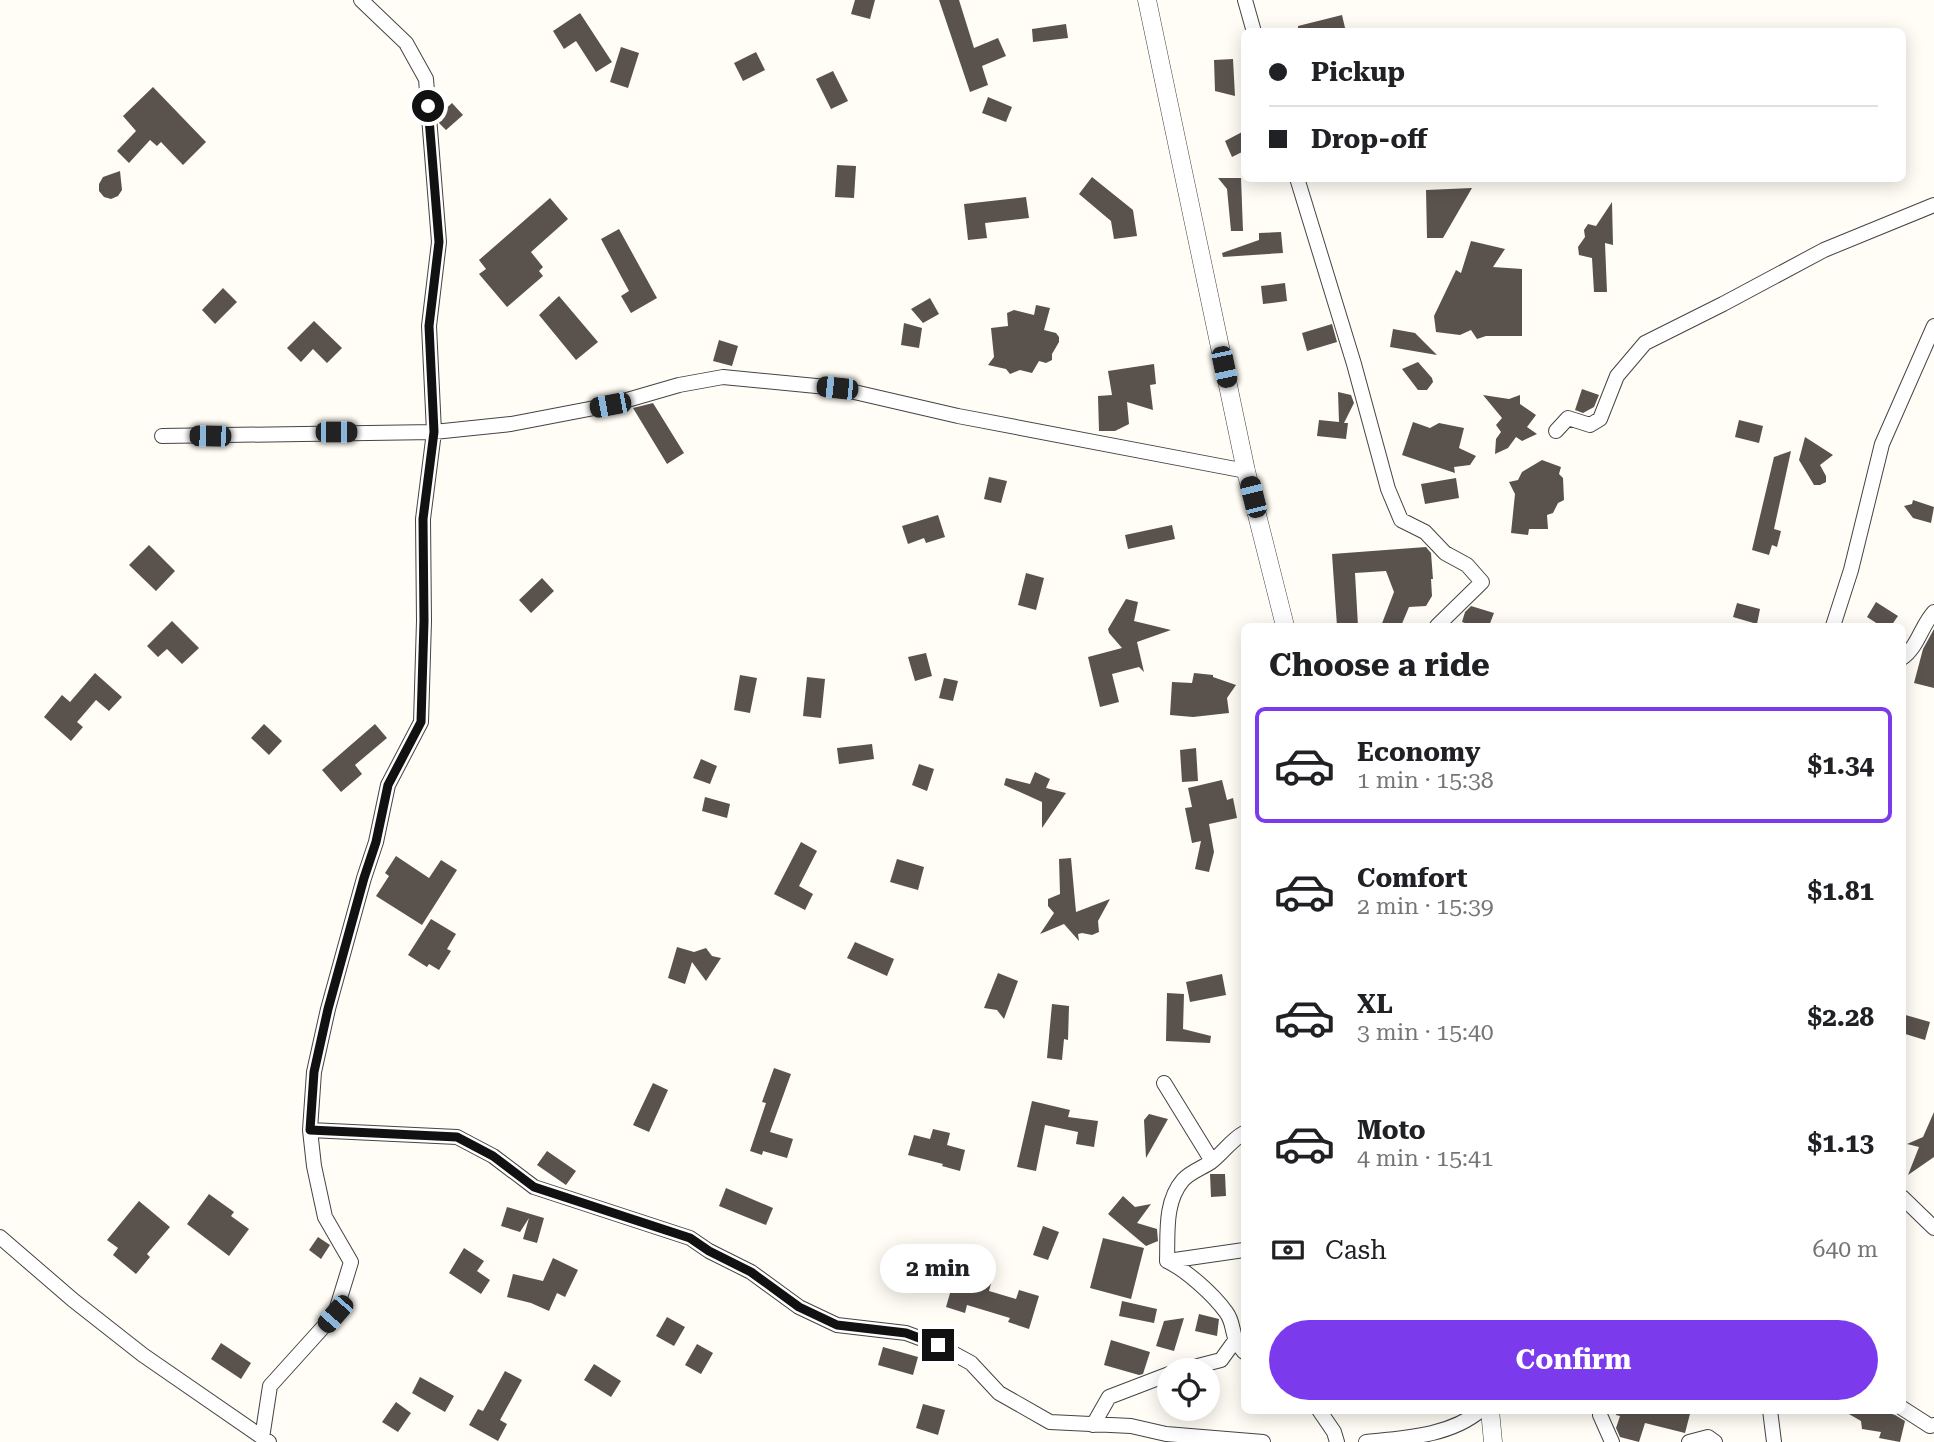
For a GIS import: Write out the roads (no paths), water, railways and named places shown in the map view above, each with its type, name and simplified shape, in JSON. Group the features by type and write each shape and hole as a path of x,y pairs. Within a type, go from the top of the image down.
{"street":[{"path":"266,1440 270,1386 335,1314 351,1262 325,1217 310,1130 314,1072 325,1021 376,842 388,785 421,722 423,519 434,432 429,326 439,242 426,79 406,43 361,0"},
{"path":"1147,0 1246,471 1284,623"},
{"path":"1245,0 1253,28"},
{"path":"1298,182 1354,364 1388,489 1401,520 1425,532 1445,553 1467,565 1482,582 1440,623"},
{"path":"1556,431 1568,418 1590,425 1600,419 1617,376 1645,343 1824,250 1934,205"},
{"path":"1834,623 1851,570 1882,444 1934,326"},
{"path":"162,436 434,432 511,424 610,405 679,385 723,377 837,388 958,416 1246,471"},
{"path":"1906,655 1912,651 1925,622 1934,612"},
{"path":"1164,1083 1212,1161"},
{"path":"310,1130 457,1137 493,1156 534,1187 690,1238 709,1251 751,1272 799,1307 837,1325 906,1333 938,1345 971,1363 999,1393 1050,1422 1131,1426 1166,1434 1263,1442"},
{"path":"1167,1261 1168,1220 1172,1197 1184,1178 1212,1161 1241,1134"},
{"path":"1906,1201 1934,1228"},
{"path":"0,1237 73,1300 143,1355 266,1440"},
{"path":"1167,1261 1241,1250"},
{"path":"1167,1261 1184,1269 1228,1314 1239,1347 1220,1360"},
{"path":"1093,1425 1109,1397 1157,1379"},
{"path":"1906,1410 1933,1426"},
{"path":"1322,1414 1334,1432 1337,1442"},
{"path":"1366,1442 1451,1430 1476,1414"},
{"path":"1490,1414 1493,1442"},
{"path":"1600,1414 1612,1442"},
{"path":"1770,1414 1774,1442"},
{"path":"1689,1442 1709,1437 1715,1442"}]}
